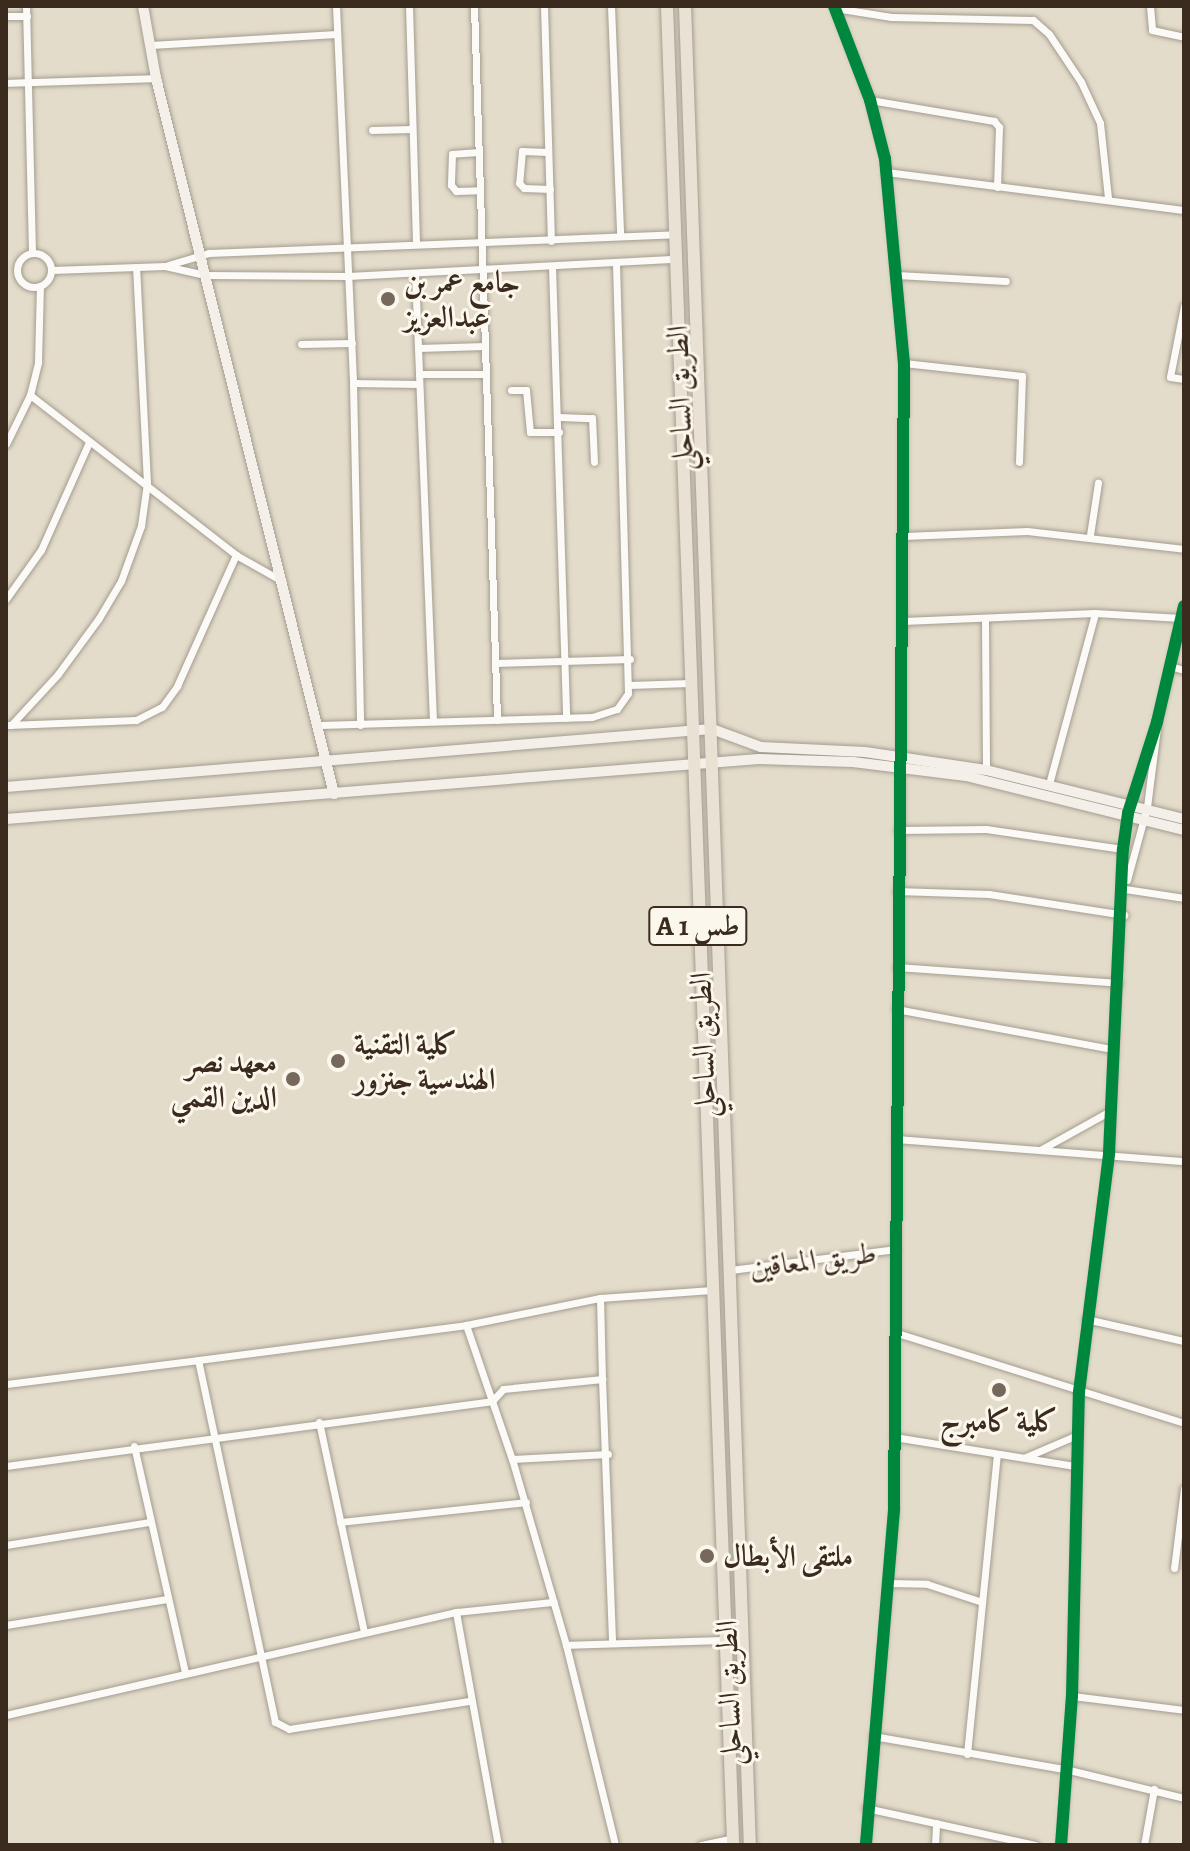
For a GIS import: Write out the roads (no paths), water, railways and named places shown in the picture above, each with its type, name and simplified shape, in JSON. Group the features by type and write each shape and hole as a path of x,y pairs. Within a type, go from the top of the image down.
{"highway":[{"name":"الطريق الساحلي","path":"667,6 733,1842"},
{"name":"الطريق الساحلي","path":"685,6 750,1845"}],"street":[{"path":"26,6 32,252"},
{"path":"143,6 156,78 329,759 334,794"},
{"path":"336,6 352,343 360,725"},
{"path":"409,6 416,243"},
{"path":"474,6 497,720"},
{"path":"544,6 551,241"},
{"path":"611,6 620,235"},
{"path":"1150,6 1152,30 1184,37"},
{"path":"835,7 870,100 886,172 904,363 896,1009 897,1333 888,1583 866,1808 866,1845"},
{"path":"835,7 891,17 1033,20 1049,34 1073,70 1100,123 1108,198"},
{"path":"6,16 27,16"},
{"path":"150,45 337,34"},
{"path":"6,83 156,78"},
{"path":"870,100 994,121 999,127 997,187"},
{"path":"372,130 412,129"},
{"path":"548,152 522,151 519,183 524,188 550,189"},
{"path":"479,152 452,154 451,185 456,191 480,190"},
{"path":"886,172 1184,210"},
{"path":"52,270 165,266 200,256 416,243 482,244 676,234"},
{"path":"17,271 24,255 32,252 42,254 52,270"},
{"path":"165,266 205,275 348,276 676,259"},
{"path":"320,725 592,717 617,709 629,685 630,659 616,264"},
{"path":"552,266 566,718"},
{"path":"8,725 58,674 121,581 141,526 147,483 136,267"},
{"path":"6,444 30,395 38,362 40,286 52,270"},
{"path":"6,271 17,271"},
{"path":"17,271 30,287 40,286"},
{"path":"415,273 433,721"},
{"path":"897,275 1006,281"},
{"path":"1184,306 1170,377 1184,379"},
{"path":"301,344 352,343"},
{"path":"418,348 485,346"},
{"path":"904,363 1022,376 1019,462"},
{"path":"419,374 486,374"},
{"path":"353,383 419,384"},
{"path":"511,390 526,390 530,432 559,432"},
{"path":"30,395 236,555 284,582"},
{"path":"559,417 592,418 594,462"},
{"path":"6,599 41,550 89,442"},
{"path":"1090,535 1098,483"},
{"path":"904,536 1027,531 1090,535 1184,549"},
{"path":"8,725 136,720 162,707 177,686 236,555"},
{"path":"1061,1845 1072,1696 1079,1392 1109,1153 1112,1049 1124,915 1123,849 1129,808 1157,722 1184,606"},
{"path":"903,621 985,621 1095,613 1181,618"},
{"path":"1049,784 1095,613"},
{"path":"985,621 986,770"},
{"path":"495,663 630,659"},
{"path":"1170,666 1184,670"},
{"path":"629,685 690,683"},
{"path":"1125,887 1145,813 1157,722"},
{"path":"6,787 712,729 761,747 865,752 898,763 1129,808"},
{"path":"6,819 713,767 759,759 898,763 986,770 1049,784 1129,808 1184,830"},
{"path":"1145,813 1184,819"},
{"path":"898,830 986,829 1123,849"},
{"path":"1125,887 1184,898"},
{"path":"897,891 989,894 1124,915"},
{"path":"897,967 1118,983"},
{"path":"896,1009 1112,1049"},
{"path":"1038,1152 1110,1111"},
{"path":"896,1139 1184,1161"},
{"name":"طريق المعاقين","path":"730,1270 897,1249"},
{"path":"6,1384 466,1325 600,1298 712,1290"},
{"path":"600,1298 608,1454 612,1643"},
{"path":"1086,1319 1184,1341"},
{"path":"466,1325 526,1502 566,1645 615,1845"},
{"path":"897,1333 1184,1423"},
{"path":"198,1360 212,1435 265,1653 275,1722 289,1729 469,1701"},
{"path":"6,1466 212,1435 492,1401 503,1389 602,1379"},
{"path":"319,1422 364,1632"},
{"path":"1024,1458 1077,1435"},
{"path":"894,1437 1075,1466"},
{"path":"134,1446 185,1673"},
{"path":"512,1459 608,1454"},
{"path":"967,1754 997,1454"},
{"path":"1174,1568 1184,1489"},
{"path":"340,1522 526,1502"},
{"path":"6,1545 150,1522"},
{"path":"888,1583 927,1584 982,1602"},
{"path":"6,1625 167,1599"},
{"path":"6,1715 265,1653 456,1612 553,1602"},
{"path":"456,1612 469,1701 498,1845"},
{"path":"566,1645 727,1640"},
{"path":"1072,1696 1184,1710"},
{"path":"873,1736 1065,1769 1184,1798"},
{"path":"1144,1845 1154,1789"},
{"path":"866,1808 1035,1845"},
{"path":"935,1845 936,1823"},
{"path":"980,1845 982,1834"},
{"path":"701,1845 733,1842"}],"place":[{"name":"جامع عمر بن عبدالعزيز","path":"388,299"},
{"name":"كلية التقنية الهندسية جنزور","path":"338,1061"},
{"name":"معهد نصر الدين القمي","path":"293,1079"},
{"name":"كلية كامبرج","path":"999,1390"},
{"name":"ملتقى الأبطال","path":"707,1556"}]}
